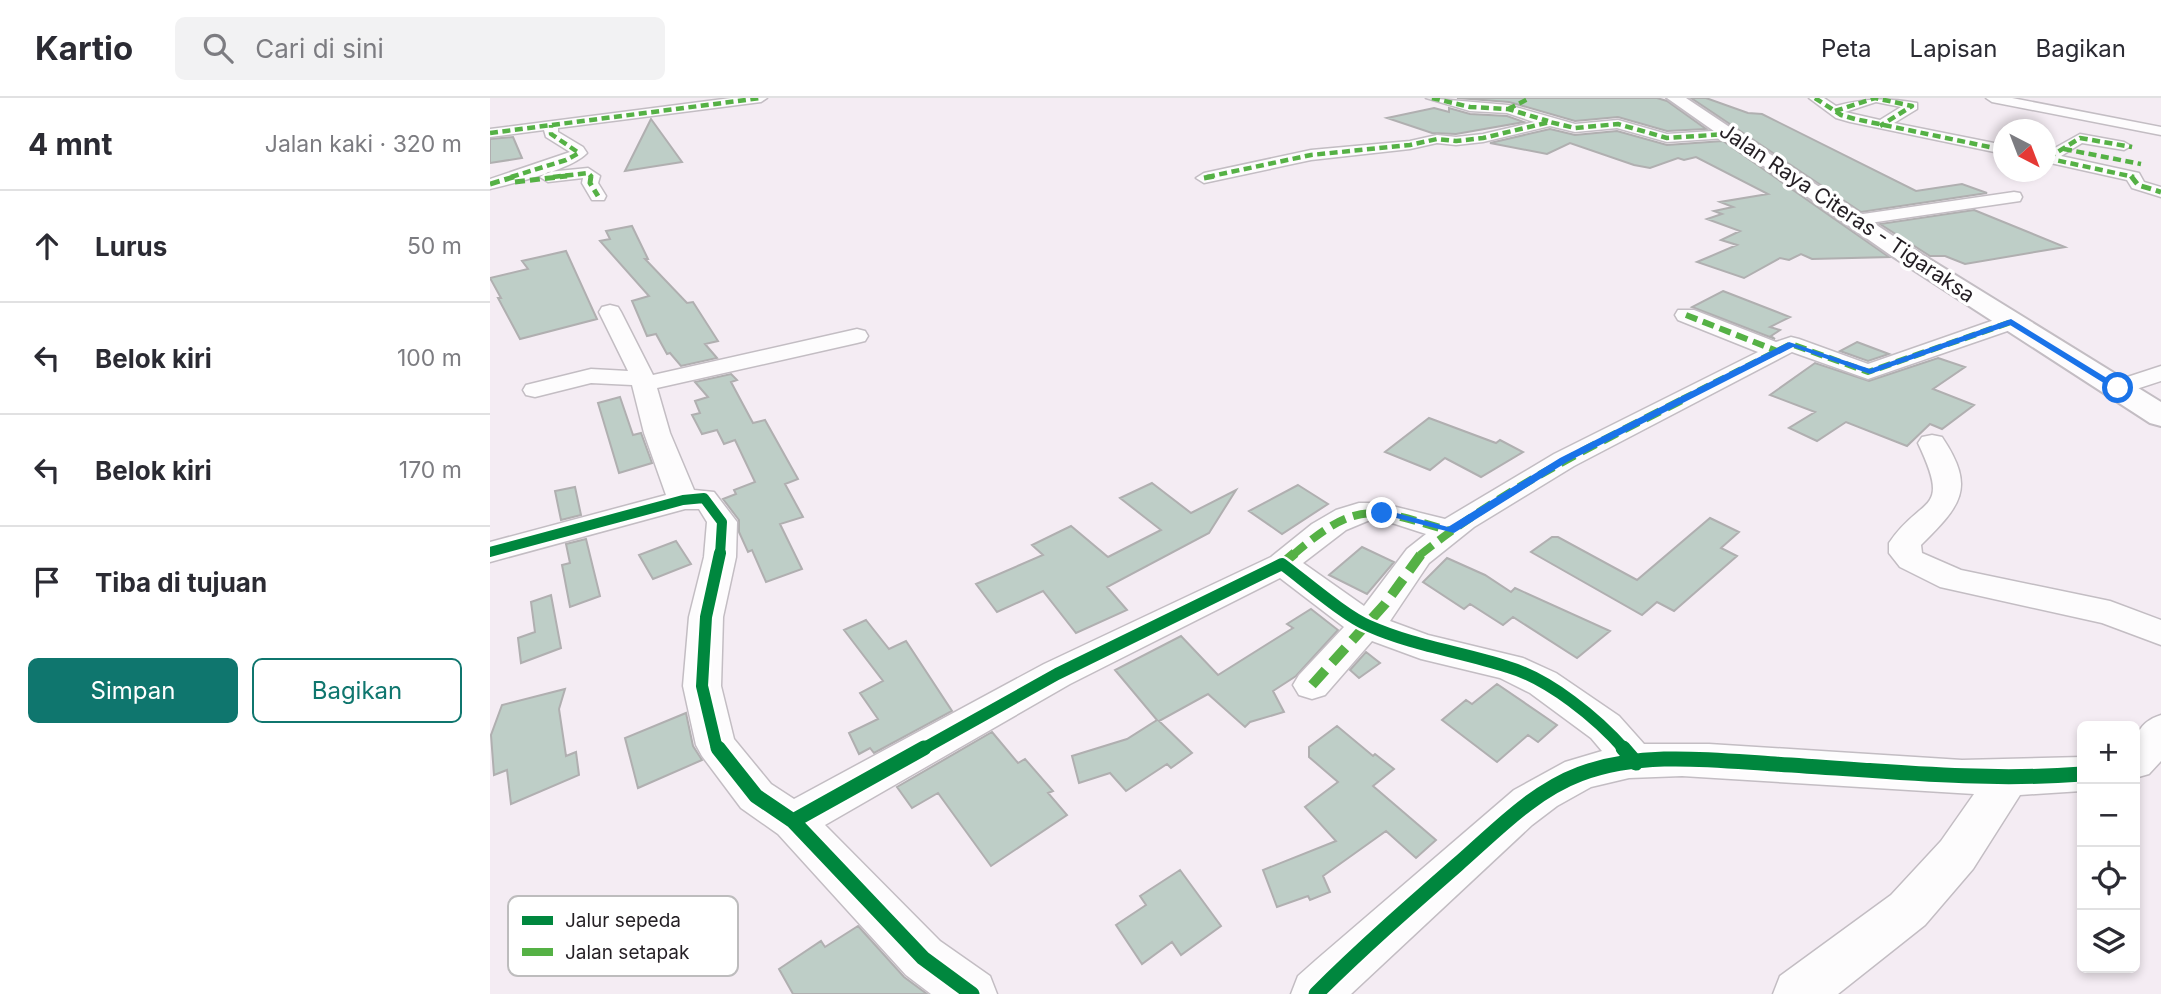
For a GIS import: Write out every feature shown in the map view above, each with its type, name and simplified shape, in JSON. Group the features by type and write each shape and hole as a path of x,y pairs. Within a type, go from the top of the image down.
{"main road":[{"name":"Jalan Raya Citeras - Tigaraksa","path":"1675,98 2011,322 2161,416"}],"street":[{"path":"492,131 761,98"},
{"path":"1432,98 1475,108 1508,108 1575,128 1618,124 1667,138 1727,134"},
{"path":"1508,108 1530,98"},
{"path":"1815,98 1835,111 1881,126 1993,148"},
{"path":"1992,98 2041,101 2089,116 2161,131"},
{"path":"1835,111 1865,99 1891,100 1913,107 1881,126"},
{"path":"2089,116 2108,104"},
{"path":"2141,128 2161,113"},
{"path":"1204,178 1311,155 1410,145 1437,139 1456,141 1483,138 1550,122"},
{"path":"490,185 566,160 579,153 551,134 551,125"},
{"path":"2056,153 2080,138 2132,147"},
{"path":"2064,149 2141,164"},
{"path":"2056,160 2130,175 2136,177 2138,185 2161,192"},
{"path":"490,185 588,173 592,176 590,183 598,196"},
{"path":"1856,220 2014,197"},
{"path":"610,312 643,381 657,433 683,500"},
{"path":"1686,316 1777,351"},
{"path":"1312,685 1385,604 1418,556 1450,531 1564,460 1794,344 1870,372 2011,322"},
{"path":"535,390 591,376 643,381 857,336"},
{"path":"2118,388 2161,373"},
{"path":"1932,443 1948,479 1947,496 1938,512 1905,543 1905,553 1911,560 1952,579 2110,613 2161,633"},
{"path":"490,552 683,500 704,498 711,504 722,522 720,557 706,617 702,686 716,746 756,796 793,821 923,958 972,994"},
{"path":"793,821 1057,674 1282,564 1323,531 1365,511 1450,531"},
{"path":"1282,564 1366,625 1421,646 1510,667 1543,683 1605,727 1636,763"},
{"path":"2140,757 2161,730"},
{"path":"1316,994 1396,918 1516,813 1557,784 1586,773 1636,763 1688,759 2008,779 2077,774"},
{"path":"1798,994 1908,910 1957,855 2008,779"}],"building":[{"path":"1457,98 1657,98 1667,101 1706,129 1667,131 1618,117 1575,121 1509,102"},
{"path":"1691,98 1706,98 1748,113 1762,114 1916,191 1962,184 1987,193 1861,212"},
{"path":"1434,108 1449,112 1449,108 1470,114 1507,116 1524,122 1456,134 1432,133 1387,118"},
{"path":"651,119 682,162 625,171"},
{"path":"1550,129 1575,135 1617,131 1667,145 1723,141 1889,257 1812,259 1801,254 1789,260 1780,258 1744,278 1697,262 1737,245 1721,240 1740,231 1707,219 1722,214 1714,211 1733,207 1720,202 1768,194 1696,157 1684,160 1678,158 1650,168 1570,143 1547,154 1490,143"},
{"path":"513,137 522,158 490,163 490,139"},
{"path":"1974,210 2065,247 1965,264 1945,256 1930,256 1880,224"},
{"path":"632,226 648,259 645,259 687,303 693,302 718,341 705,344 717,358 681,366 670,353 667,354 656,334 647,336 632,301 649,296 600,241 610,239 606,231"},
{"path":"566,251 597,319 520,339 490,278 528,269 522,261"},
{"path":"1723,291 1790,317 1770,327 1780,330 1771,336 1775,339 1692,307"},
{"path":"1857,342 1889,354 1868,361 1840,351"},
{"path":"1938,358 1965,367 1933,389 1974,405 1942,429 1930,424 1907,446 1846,422 1817,441 1789,428 1815,412 1770,395 1815,363 1869,381"},
{"path":"731,374 737,380 731,382 753,423 765,420 798,479 785,484 803,517 780,524 802,569 766,582 752,550 748,552 739,532 739,520 723,499 736,494 734,490 755,482 735,440 724,444 717,430 702,434 692,415 700,413 695,401 708,397 695,382"},
{"path":"620,397 633,435 641,433 652,463 619,473 598,403"},
{"path":"1429,418 1496,443 1500,440 1523,452 1481,477 1445,458 1430,470 1385,452"},
{"path":"1152,483 1191,513 1236,490 1209,533 1107,587 1127,610 1076,633 1043,591 997,612 976,584 1043,555 1032,545 1071,526 1108,557 1161,530 1120,498"},
{"path":"1298,485 1328,504 1282,534 1249,511"},
{"path":"575,487 581,515 561,520 555,491"},
{"path":"1710,518 1739,532 1721,548 1737,556 1674,611 1657,602 1642,615 1531,552 1552,537 1558,537 1637,580"},
{"path":"586,539 600,596 570,607 562,565 570,563 566,544"},
{"path":"676,541 691,564 653,579 639,555"},
{"path":"1362,547 1394,562 1367,594 1329,575"},
{"path":"1447,558 1485,575 1511,592 1515,588 1610,631 1577,658 1513,617 1503,625 1470,604 1464,609 1423,582"},
{"path":"551,595 561,648 521,663 518,638 535,632 531,602"},
{"path":"1311,609 1338,630 1296,676 1273,691 1284,712 1250,722 1245,727 1208,694 1159,721 1192,753 1171,768 1167,764 1126,791 1110,773 1079,783 1072,756 1127,739 1157,720 1115,670 1181,636 1218,675 1293,628 1287,624"},
{"path":"866,620 889,649 906,641 952,711 874,753 870,748 859,754 849,733 878,719 860,693 883,681 844,630"},
{"path":"1366,652 1380,663 1359,678 1350,670"},
{"path":"1497,684 1557,725 1538,742 1528,735 1497,762 1442,720 1466,700 1472,704"},
{"path":"565,689 559,709 566,756 576,752 579,775 511,804 507,770 494,775 491,735 502,705"},
{"path":"686,713 693,746 702,760 638,788 625,738"},
{"path":"1337,726 1373,756 1375,754 1394,769 1373,786 1436,840 1416,858 1386,831 1323,876 1330,892 1310,900 1308,896 1277,907 1263,870 1336,841 1305,807 1338,782 1309,757 1309,747"},
{"path":"992,732 1018,763 1025,759 1053,791 1048,793 1067,815 991,866 938,793 912,808 897,787"},
{"path":"1180,870 1221,926 1181,955 1172,942 1142,964 1116,925 1146,905 1140,896"},
{"path":"858,926 904,977 927,994 793,994 779,969 821,941 825,947"}],"marked path":[{"path":"490,133 761,98"},
{"path":"1432,98 1470,107 1508,109 1548,121"},
{"path":"1508,109 1530,98"},
{"path":"1815,98 1841,115 1855,119 1993,148"},
{"path":"1835,111 1875,98 1912,106 1880,126"},
{"path":"1204,178 1311,155 1410,145 1437,139 1456,141 1483,138 1550,122 1575,128 1618,124 1667,138 1727,134"},
{"path":"490,184 566,160 579,153 551,134 551,125"},
{"path":"2056,153 2080,138 2132,147"},
{"path":"2064,149 2141,164"},
{"path":"2056,160 2133,176 2138,185 2161,192"},
{"path":"515,182 588,173 592,176 590,183 598,196"},
{"path":"1686,315 1777,351"},
{"path":"1312,685 1385,604 1418,556 1463,520 1564,460 1791,344 1868,372 2011,322"},
{"path":"1282,564 1335,523 1359,513 1390,513 1450,531"}],"cycle path":[{"path":"490,552 683,500 704,498 711,504 722,522 720,557 706,617 702,686 716,745 756,796 793,821 923,958 972,994"},
{"path":"793,821 1057,674 1282,564 1366,625 1421,646 1510,667 1543,683 1605,727 1636,763"},
{"path":"1316,994 1385,928 1517,812 1542,793 1579,774 1629,762 1682,759 1962,777 2077,774"}],"route":[{"path":"1382,513 1450,531 1463,520 1564,460 1792,344 1870,372 2011,322 2118,388"}]}
